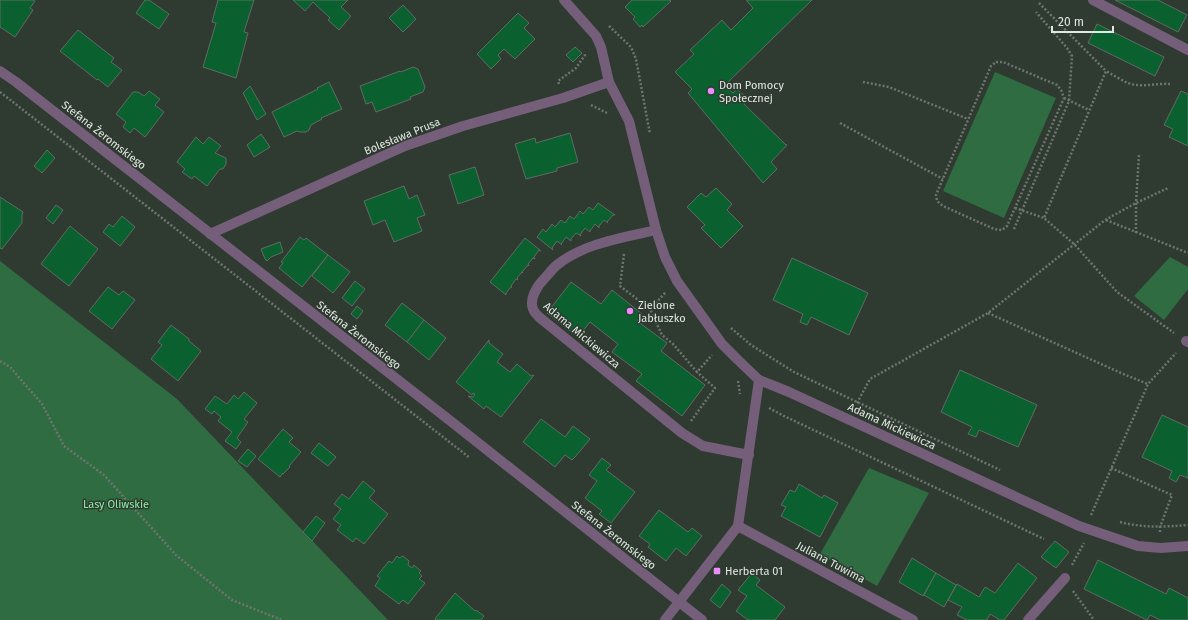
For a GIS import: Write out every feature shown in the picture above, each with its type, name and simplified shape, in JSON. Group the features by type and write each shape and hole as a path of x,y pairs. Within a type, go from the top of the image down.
{"street":[{"name":"Adama Mickiewicza","path":"564,0 596,36 605,60 609,82 629,121 656,230 665,257 677,281 722,344 759,380 802,398 1079,526 1138,546 1161,548 1188,546"},
{"path":"1093,0 1188,50"},
{"name":"Stefana Żeromskiego","path":"0,71 702,620"},
{"name":"Bolesława Prusa","path":"210,234 405,146 463,126 563,98 609,82"},
{"name":"Adama Mickiewicza","path":"656,230 585,249 557,265 541,282 535,291 532,301 533,309 539,317 682,433 703,446 749,455"},
{"path":"665,620 738,526 759,380"},
{"name":"Juliana Tuwima","path":"738,526 913,620"},
{"path":"1028,620 1064,578"}],"path":[{"path":"1039,3 1106,71 1129,84 1170,84"},
{"path":"1014,229 1069,101 1072,56 1036,12"},
{"path":"604,21 631,47 636,59 651,139"},
{"path":"558,81 576,68 585,55 584,50"},
{"path":"1064,98 1007,226 1002,230 994,229 943,206 937,201 936,195 968,119 991,66 996,62 1003,62 1057,85 1064,98 1089,110"},
{"path":"1044,218 1106,71"},
{"path":"863,82 889,87 968,119"},
{"path":"0,92 476,463"},
{"path":"585,106 591,105 609,114"},
{"path":"840,123 943,179"},
{"path":"1136,233 1139,154"},
{"path":"858,402 870,379 988,313 1106,220 1136,203 1168,188"},
{"path":"1015,208 1044,218 1074,244 1117,292 1187,342 1148,384 1095,505"},
{"path":"1106,220 1188,253"},
{"path":"626,237 620,286 650,309 662,335 673,344 697,372 715,388 682,433"},
{"path":"650,309 668,290"},
{"path":"988,313 1120,373 1148,384"},
{"path":"726,323 751,346 794,372 1006,474"},
{"path":"708,349 718,359"},
{"path":"697,372 712,354"},
{"path":"0,361 10,367 42,404 64,446 104,475 176,555 232,600 282,620"},
{"path":"736,377 740,389 740,397"},
{"path":"784,416 1044,539"},
{"path":"1111,468 1172,495 1160,527 1161,548"},
{"path":"1084,511 1099,516"},
{"path":"1114,520 1137,526 1160,527 1188,525"}],"green space":[{"path":"995,72 1056,98 1004,218 943,191"},
{"path":"1170,257 1188,267 1188,289 1164,320 1134,296"},
{"name":"Lasy Oliwskie","path":"0,261 177,399 388,620 0,620"},
{"path":"869,468 929,493 877,586 820,554"}],"building":[{"path":"0,0 35,1 30,8 33,10 15,37 0,27"},
{"path":"145,0 149,0 169,14 159,29 136,13"},
{"path":"218,0 254,0 244,32 248,33 236,78 203,67 216,23 212,22"},
{"path":"293,0 348,0 341,7 351,16 339,30 328,20 330,18 313,2 305,11"},
{"path":"632,0 671,1 643,27 642,25 640,27 633,19 635,17 625,7"},
{"name":"Dom Pomocy Społecznej","path":"746,0 812,0 725,85 733,93 737,89 748,99 744,104 787,145 771,162 777,169 763,183 688,93 692,89 675,72 694,54 690,50 722,20 731,30 753,8"},
{"path":"1115,0 1158,0 1187,15 1178,32"},
{"path":"403,5 416,19 403,32 389,18"},
{"path":"518,13 529,23 524,28 535,39 515,59 504,49 498,55 501,59 491,69 477,54"},
{"path":"1097,24 1164,57 1155,76 1088,43"},
{"path":"78,30 114,58 111,62 122,70 108,87 60,51"},
{"path":"575,47 582,53 573,62 566,55"},
{"path":"413,67 418,69 425,87 423,92 410,97 411,99 376,112 372,102 366,104 360,86"},
{"path":"329,82 342,109 321,118 322,119 311,125 309,130 306,132 297,131 284,137 272,112"},
{"path":"250,86 266,114 257,120 243,93"},
{"path":"149,91 160,99 155,105 164,112 145,137 134,128 130,133 123,127 126,122 116,114 133,92 138,92 144,96"},
{"path":"1181,91 1188,94 1188,146 1169,137 1173,129 1164,125"},
{"path":"570,133 578,162 557,168 557,171 526,179 515,144 535,138 536,143"},
{"path":"261,134 270,147 254,157 247,145"},
{"path":"196,137 203,144 209,137 221,146 215,153 226,158 226,164 223,169 220,169 207,186 194,176 192,179 182,172 185,169 177,162"},
{"path":"47,150 55,158 42,173 34,166"},
{"path":"475,167 484,195 458,204 449,175"},
{"path":"404,186 409,199 417,195 425,215 417,218 422,231 394,242 385,220 373,225 364,201"},
{"path":"716,188 732,204 727,210 743,226 721,248 701,228 705,225 687,207 701,193 706,197"},
{"path":"0,197 23,212 22,223 2,249 0,248"},
{"path":"598,203 615,215 613,215 607,222 608,223 604,220 599,228 595,224 590,232 585,228 580,235 581,236 576,233 571,241 566,237 561,244 562,245 557,241 552,248 553,250 537,237 543,229 546,232 552,224 555,227 561,220 565,223 570,216 574,219 580,211 583,214 589,207 593,210"},
{"path":"56,205 63,210 53,224 46,218"},
{"path":"122,216 135,227 120,246 103,232 109,224 113,227"},
{"path":"70,226 98,249 69,286 41,264"},
{"path":"300,237 304,240 306,238 328,255 302,287 279,268 283,263 281,262"},
{"path":"525,238 541,251 539,250 534,257 535,259 533,258 528,264 529,266 528,265 517,278 518,280 516,279 506,295 490,282"},
{"path":"280,242 283,252 271,257 267,261 261,249"},
{"path":"328,255 350,272 333,293 312,276"},
{"path":"792,258 868,293 849,335 811,317 807,325 800,322 803,314 773,300"},
{"path":"355,281 365,289 352,306 342,298"},
{"path":"571,282 601,304 612,290 642,314 637,321 667,343 661,351 705,385 682,416 636,381 642,374 612,352 618,344 590,322 578,337 547,313"},
{"path":"108,287 119,295 123,291 135,300 112,329 89,311"},
{"path":"402,303 424,320 407,342 385,325"},
{"path":"357,306 363,311 357,319 351,314"},
{"path":"424,320 446,338 429,360 407,342"},
{"path":"171,325 189,339 189,341 201,351 178,381 151,359 162,345 158,342"},
{"path":"489,340 489,343 503,354 497,362 510,372 517,364 531,376 534,375 501,417 486,406 484,409 468,396 473,397 475,394 473,393 472,395 456,382"},
{"path":"960,370 1037,405 1018,447 979,430 976,437 968,434 972,427 941,412"},
{"path":"244,392 257,403 244,419 248,422 237,438 241,442 236,449 225,441 232,432 218,421 221,417 214,411 212,414 205,409 215,396 227,404 234,395 238,399"},
{"path":"1162,415 1188,427 1188,478 1180,475 1176,482 1169,478 1172,471 1142,457"},
{"path":"541,419 565,437 573,426 590,439 572,460 565,455 555,467 523,442"},
{"path":"283,429 293,438 289,442 301,452 289,466 290,467 280,477 258,459"},
{"path":"319,443 336,457 328,466 311,453"},
{"path":"248,449 256,456 247,467 238,461"},
{"path":"602,458 611,465 606,470 635,492 611,523 599,514 602,511 585,498 597,481 589,475"},
{"path":"363,481 375,491 369,498 388,514 364,544 356,538 353,542 337,530 341,525 333,519 341,509 334,504 342,494 349,499"},
{"path":"799,484 822,498 824,495 838,503 820,537 781,516 786,507 781,505 790,490 795,492"},
{"path":"659,510 688,532 692,528 702,536 686,556 676,548 666,561 648,547 650,544 639,536"},
{"path":"316,516 325,523 312,541 303,532"},
{"path":"1055,541 1069,552 1056,568 1041,557"},
{"path":"397,556 399,558 403,556 409,561 408,565 412,568 414,565 421,571 419,573 422,576 419,579 425,583 408,604 403,600 399,604 375,586 380,578 377,576 389,561 392,563"},
{"path":"912,558 936,573 923,596 899,582"},
{"path":"1098,560 1166,594 1169,588 1188,598 1188,620 1160,620 1150,615 1147,620 1084,589"},
{"path":"1018,563 1037,578 1004,620 1000,620 990,614 987,620 967,620 957,615 962,607 948,600 957,584 979,597 985,587 995,593"},
{"path":"752,573 760,580 756,585 785,607 775,620 748,620 736,611 747,596 738,590"},
{"path":"936,573 956,585 944,607 924,595"},
{"path":"722,584 731,592 720,608 710,600"},
{"path":"455,593 475,611 476,610 484,616 481,620 435,619"}],"place":[{"name":"Dom Pomocy Społecznej","path":"711,91"},
{"name":"Zielone Jabłuszko","path":"630,311"},
{"name":"Herberta 01","path":"717,571"}]}
